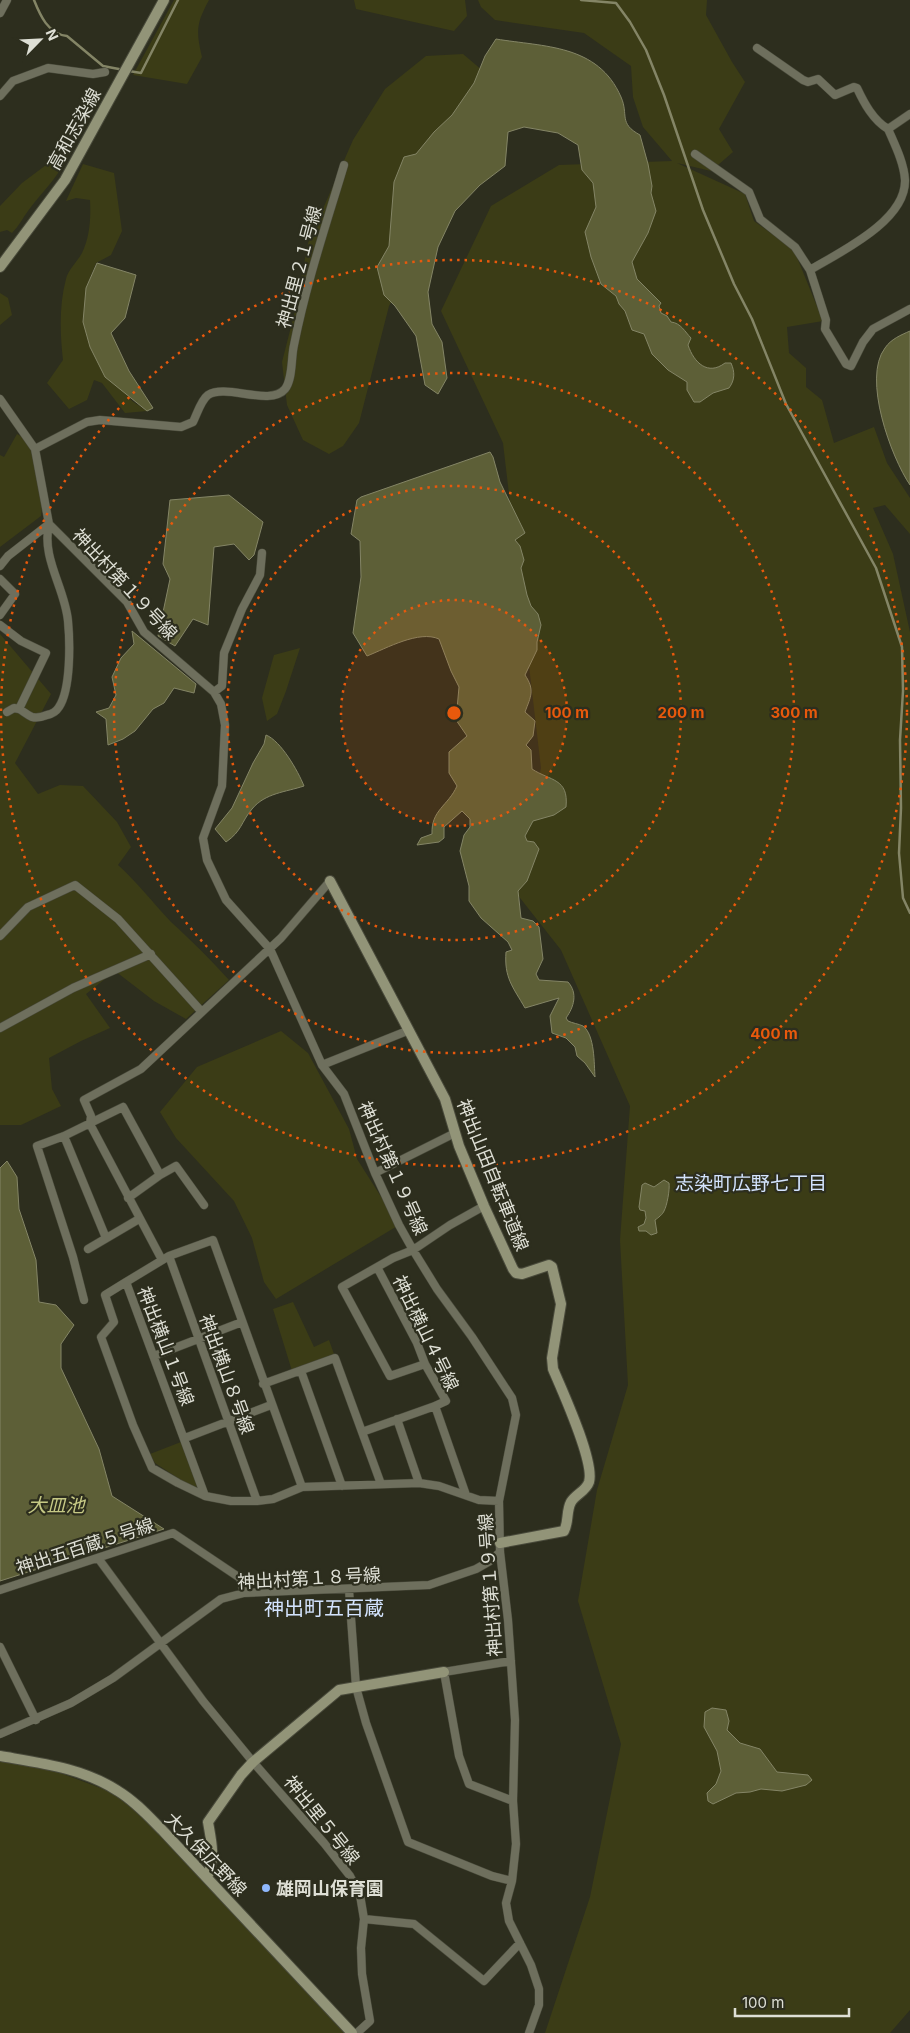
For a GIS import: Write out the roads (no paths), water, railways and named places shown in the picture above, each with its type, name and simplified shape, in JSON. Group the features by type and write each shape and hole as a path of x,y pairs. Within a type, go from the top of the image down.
{"main road":[{"name":"高和志染線","path":"0,266 65,180 164,0"},
{"name":"神出山田自転車道線","path":"330,881 407,1031 445,1099 455,1132 484,1206 516,1273 522,1274 545,1265 552,1267 561,1304 552,1364 582,1440 590,1475 586,1487 572,1500 568,1508 567,1526 564,1531 500,1548"},
{"path":"208,1876 213,1850 208,1822 241,1775 253,1762 340,1690 444,1672"},
{"name":"大久保広野線","path":"0,1756 74,1770 118,1790 133,1802 208,1876 352,2033"}],"street":[{"path":"0,13 7,0"},
{"path":"757,48 803,80 808,82 818,78 834,95 854,87 857,88 868,108 883,126 888,129 903,167 905,181 900,199 883,222 870,233 810,270"},
{"path":"0,96 12,81 48,68 93,74 105,72"},
{"path":"888,129 910,114"},
{"path":"696,154 749,192 760,219 795,247 810,270 826,320 825,328 846,364 851,366 863,342 873,328 910,309"},
{"name":"神出里２１号線","path":"35,449 87,422 100,420 180,427 193,422 206,396 215,392 275,396 284,390 289,379 293,346 302,306 344,165"},
{"name":"神出村第１９号線","path":"0,399 35,449 49,524 127,602 144,632 214,692 221,704 225,725 222,786 203,838 206,860 226,900 270,949 322,1066 344,1094 375,1173 413,1250 437,1289 472,1337 512,1398 516,1415 499,1501 500,1548 515,1720 513,1801 516,1844 512,1881 506,1903 509,1921 531,1965 539,1989 539,2005 530,2033"},
{"path":"0,566 8,556 49,524"},
{"path":"7,712 14,708 33,717 44,716 54,712 60,706 66,686 69,646 68,620 65,604 52,569 47,532 49,524"},
{"path":"214,692 222,686 224,653 242,609 260,575 262,553"},
{"path":"0,579 15,594 0,615"},
{"path":"0,625 21,641 46,654 19,709"},
{"path":"0,936 28,906 75,884 118,919 201,1011 214,1002 270,949 330,881"},
{"path":"0,1028 73,988 151,954"},
{"name":"神出横山８号線","path":"201,1011 141,1068 84,1100 91,1116 90,1124 128,1198 140,1220 166,1258 199,1338 257,1502"},
{"path":"322,1066 407,1031"},
{"path":"84,1300 73,1257 37,1146 64,1136 123,1107 160,1175"},
{"path":"375,1173 455,1132"},
{"path":"64,1136 106,1238"},
{"path":"128,1198 176,1166 204,1205"},
{"path":"425,1364 390,1376 342,1287 377,1267 413,1250 450,1224 484,1206"},
{"path":"88,1249 140,1220"},
{"name":"神出横山１号線","path":"205,1496 126,1282 166,1258 213,1240 263,1384 302,1487"},
{"name":"神出横山４号線","path":"377,1267 417,1343 425,1364 446,1401 435,1406"},
{"path":"126,1282 105,1295 114,1322 101,1337 152,1468 205,1496 231,1501 257,1502 273,1499 302,1487 419,1484 439,1486 479,1500 499,1501"},
{"path":"154,1356 242,1322"},
{"path":"263,1384 335,1358 381,1484"},
{"path":"301,1371 342,1486"},
{"path":"185,1438 271,1405"},
{"path":"362,1432 435,1406 466,1495"},
{"path":"397,1419 419,1484"},
{"name":"神出五百蔵５号線","path":"0,1590 173,1533 240,1578 244,1593"},
{"name":"神出村第１８号線","path":"0,1734 36,1720 71,1703 113,1678 221,1599 244,1593 429,1585 476,1569 490,1562 500,1548"},
{"name":"神出里５号線","path":"98,1558 203,1701 253,1762 290,1801 350,1876 360,1895 364,1920 361,1948 362,1974 370,2021 357,2033"},
{"path":"348,1590 356,1687 366,1723 408,1842 492,1876 512,1881"},
{"path":"0,1648 36,1720"},
{"path":"511,1661 444,1672 459,1756 468,1784 513,1801"},
{"path":"364,1920 414,1924 484,1981 520,1943"}],"water":[{"path":"496,39 568,51 584,57 599,67 611,80 621,97 626,122 633,131 640,135 648,164 652,186 651,193 656,211 648,233 632,262 637,279 661,303 659,306 661,313 667,316 671,322 680,326 691,338 688,345 694,357 702,366 713,368 725,363 731,363 734,376 729,388 713,393 700,402 694,402 687,390 687,382 668,370 652,354 644,334 632,330 625,311 619,304 616,296 601,284 591,257 585,232 596,207 593,183 582,170 578,145 558,133 524,127 508,132 505,166 480,185 455,211 438,247 428,292 432,324 442,342 447,378 438,394 425,385 416,336 395,306 384,295 377,267 389,246 394,182 404,157 416,154 434,132 452,115 474,83 485,56"},
{"path":"97,263 136,275 125,318 111,333 129,371 153,408 147,411 105,377 90,347 83,322 86,288"},
{"path":"910,331 910,485 895,456 888,437 878,397 877,378 879,361 887,345"},
{"path":"490,452 500,482 525,533 515,540 520,546 524,560 521,568 527,595 531,606 538,614 541,625 537,650 525,675 530,685 531,693 525,712 535,721 533,736 526,745 531,750 532,769 561,785 566,798 566,807 554,815 533,821 525,836 527,841 534,842 539,849 527,881 518,891 521,918 533,921 539,927 543,959 536,974 539,980 568,982 571,986 574,1000 566,1018 568,1021 583,1026 590,1036 595,1077 585,1063 577,1056 575,1047 566,1038 552,1033 550,1016 559,998 525,1008 513,988 506,969 506,952 512,950 508,942 481,918 469,901 469,886 460,851 464,835 470,827 470,819 462,811 444,827 444,838 439,842 417,845 421,838 432,834 434,819 457,786 449,773 449,752 467,736 456,720 459,687 439,639 431,637 413,638 367,656 353,633 361,577 360,541 351,534 357,500"},
{"path":"229,495 263,522 254,555 249,560 234,544 214,547 208,625 193,619 175,646 158,636 170,579 163,564 170,500"},
{"path":"132,631 196,684 194,693 174,688 164,703 153,709 135,731 123,739 108,745 106,719 96,712 109,708 116,695 112,677 121,658 134,644"},
{"path":"266,735 272,738 283,750 304,786 269,796 257,804 235,834 226,842 215,829 232,808 264,744"},
{"name":"大皿池","path":"7,1161 17,1177 19,1209 36,1260 39,1302 56,1305 74,1325 61,1344 61,1368 99,1449 112,1496 164,1529 0,1581 0,1168"},
{"path":"664,1180 669,1183 669,1193 663,1212 655,1220 657,1233 651,1235 646,1231 639,1231 638,1227 644,1224 646,1218 645,1211 640,1210 639,1207 642,1185 645,1183 654,1187"},
{"path":"712,1708 726,1710 729,1721 727,1730 740,1743 760,1749 777,1772 808,1775 812,1780 806,1785 782,1791 761,1789 736,1793 713,1804 708,1801 707,1793 716,1784 721,1771 717,1751 704,1727 705,1712"}],"waterway":[{"path":"34,0 42,17 55,32 67,36 103,66 124,70"},
{"path":"129,71 141,73 178,0"},
{"path":"581,0 616,3 630,22 646,50 664,95 703,210 734,284 752,319 786,404 876,568 902,647 903,691 900,740 901,808 899,853 903,898 910,913"}],"place":[{"name":"雄岡山保育園","path":"266,1888"}],"district":[{"name":"志染町広野七丁目","path":"751,1183"},
{"name":"神出町五百蔵","path":"324,1608"}]}
